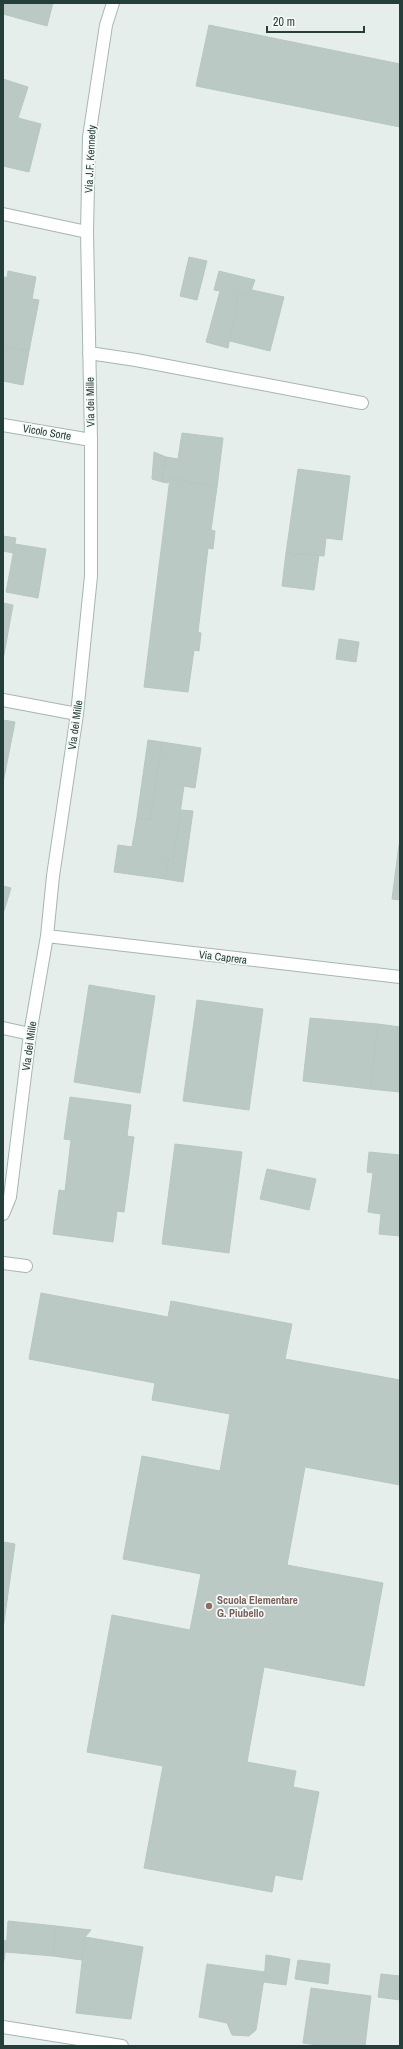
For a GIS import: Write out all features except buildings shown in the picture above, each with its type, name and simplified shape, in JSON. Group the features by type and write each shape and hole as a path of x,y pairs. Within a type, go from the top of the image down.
{"street":[{"name":"Via J.F. Kennedy","path":"87,232 89,137 106,25 113,3"},
{"path":"3,214 87,232"},
{"name":"Via dei Mille","path":"3,1214 10,1197 30,1034 47,936 53,876 77,714 91,576 91,440 87,232"},
{"path":"89,353 136,360 362,403"},
{"name":"Vicolo Sorte","path":"3,425 91,440"},
{"path":"3,700 77,714"},
{"name":"Via Caprera","path":"47,936 400,977"},
{"path":"3,1028 30,1034"},
{"path":"3,1262 26,1266"},
{"path":"3,2027 122,2046"}],"place":[{"name":"Scuola Elementare G. Piubello","path":"209,1606"}]}
